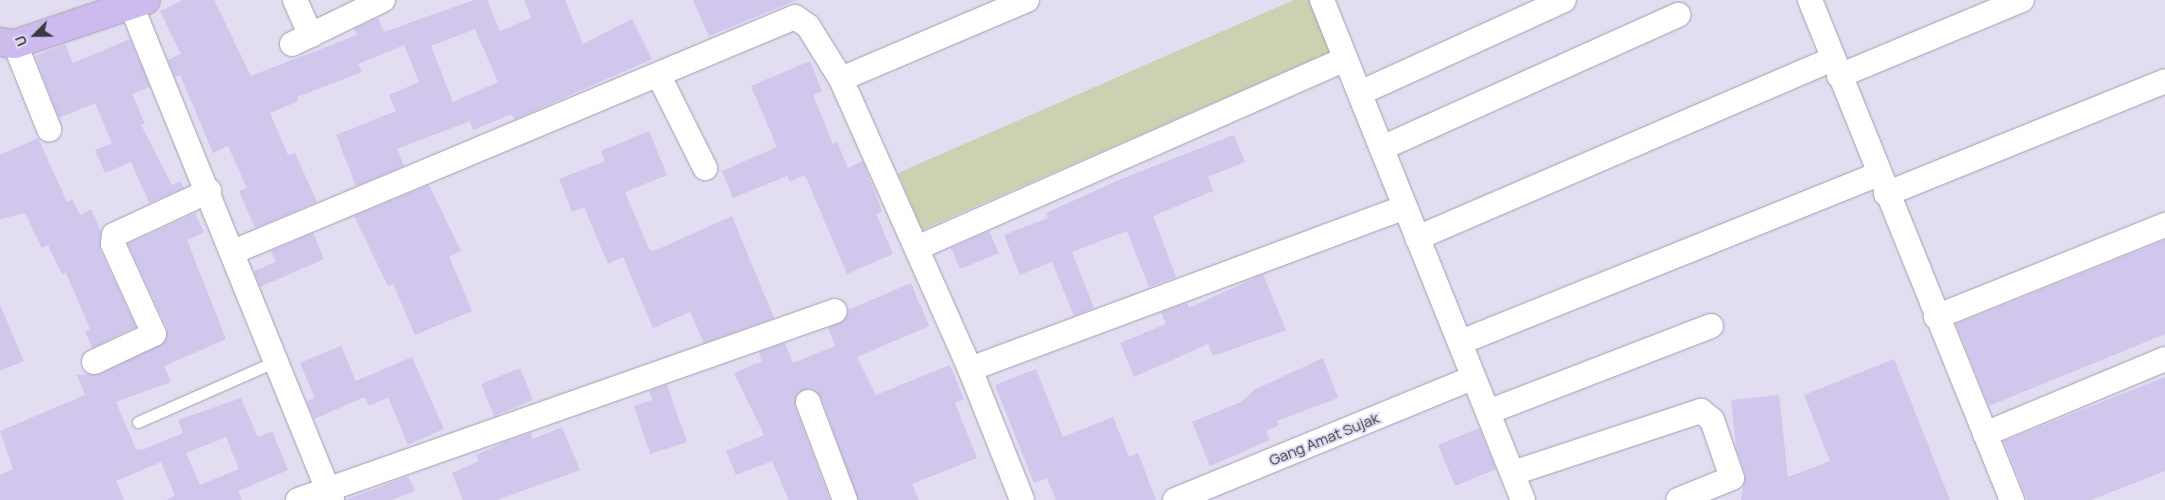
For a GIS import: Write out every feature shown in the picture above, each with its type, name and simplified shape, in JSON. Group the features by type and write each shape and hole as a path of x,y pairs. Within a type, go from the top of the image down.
{"main road":[{"path":"8,43 136,2"}],"street":[{"path":"295,0 301,40 383,0"},
{"path":"841,79 1027,0"},
{"path":"1322,0 1417,238 1461,342 1473,378 1513,473 1522,500"},
{"path":"1360,93 1564,0"},
{"path":"1810,0 1835,68 2012,500"},
{"path":"1417,238 1835,68 2022,0"},
{"path":"136,2 329,494"},
{"path":"1382,148 1678,15"},
{"path":"233,252 658,76 795,17 808,26 841,79 970,369 1016,499"},
{"path":"8,43 49,129"},
{"path":"917,248 1345,59"},
{"path":"658,76 705,168"},
{"path":"1461,342 1882,184 2165,81"},
{"path":"94,362 154,334 113,244 114,235 209,192"},
{"path":"970,369 1405,207"},
{"path":"1936,317 2165,225"},
{"path":"298,500 329,494 835,311"},
{"path":"1488,412 1711,326"},
{"path":"1985,434 2165,359"},
{"name":"Gang Amat Sujak","path":"1175,500 1473,378"},
{"path":"808,402 845,500"},
{"path":"1513,473 1701,410 1712,420 1732,478 1678,500"}],"lane":[{"path":"138,422 276,361"}],"green space":[{"path":"1294,0 1309,0 1332,51 922,230 898,173"}],"building":[{"path":"183,0 214,0 251,76 357,35 354,29 378,18 384,32 474,0 487,0 500,31 531,18 524,0 565,0 583,44 632,19 652,59 514,120 512,114 473,130 470,121 397,149 404,166 356,186 336,135 396,111 389,95 419,82 404,45 358,64 362,72 297,97 298,101 270,113 288,155 295,153 317,202 255,228 239,191 247,188 228,146 213,153 180,75 175,77 168,60 181,54 160,11","holes":["475,29 498,82 453,102 431,46"]},
{"path":"693,0 797,0 709,36"},
{"path":"130,39 150,87 132,94 145,124 141,125 172,185 180,181 184,188 149,203 131,162 105,173 95,150 112,143 95,103 59,118 35,56 65,44 73,63"},
{"path":"810,61 822,91 813,95 833,144 837,142 848,168 863,161 882,211 876,214 893,254 847,274 805,175 790,182 787,176 733,198 722,171 777,147 751,86"},
{"path":"649,131 667,175 625,192 649,249 654,251 732,216 774,318 704,343 690,312 653,328 623,257 608,264 584,207 572,212 559,179 605,161 601,151"},
{"path":"1234,135 1245,162 1208,177 1213,191 1153,216 1176,277 1149,287 1127,231 1072,252 1094,308 1074,316 1052,262 1020,275 1004,235 1048,218 1046,213 1121,179"},
{"path":"38,138 67,202 72,199 80,215 91,209 101,232 100,250 136,327 92,348 85,331 90,329 66,273 62,274 48,245 42,248 25,213 0,219 0,155"},
{"path":"429,185 461,251 449,256 472,311 415,335 393,284 388,286 354,216"},
{"path":"195,213 204,232 187,240 226,339 164,366 171,382 116,402 136,449 142,450 183,433 178,420 241,398 258,437 272,431 288,470 238,491 242,500 166,500 175,496 161,462 116,481 124,500 0,500 0,475 13,469 0,431 85,395 77,375 100,374 165,341 167,328 128,244","holes":["226,437 239,469 200,485 186,453"]},
{"path":"989,231 999,253 960,269 951,248"},
{"path":"313,233 324,259 260,287 254,271 276,262 271,251"},
{"path":"2165,240 2165,334 1989,406 1956,324"},
{"path":"1263,274 1286,330 1213,356 1208,344 1134,377 1120,343 1166,324 1161,312 1187,303 1189,308"},
{"path":"911,283 929,326 857,357 876,395 950,365 964,399 955,403 977,458 912,484 919,500 858,500 821,397 810,388 797,394 795,406 830,500 789,500 772,461 736,475 726,451 764,435 734,373 762,361 759,352 785,343 793,363 835,346 828,328 845,320 848,310"},
{"path":"0,305 24,361 0,371"},
{"path":"341,346 356,381 412,357 444,429 408,445 388,397 369,406 365,397 314,419 307,401 315,398 300,363"},
{"path":"1323,358 1338,398 1277,421 1279,425 1266,431 1270,440 1210,466 1192,422 1241,402 1254,390"},
{"path":"1894,359 1950,500 1741,500 1745,474 1736,447 1731,400 1779,395 1788,477 1830,461 1804,395"},
{"path":"520,368 533,400 494,416 481,384"},
{"path":"1036,369 1063,437 1113,417 1129,457 1138,453 1156,500 1056,500 1047,478 1034,483 995,385"},
{"path":"2165,377 2165,471 2091,500 2027,500 2004,441"},
{"path":"667,385 687,442 650,454 634,406 652,400 649,391"},
{"path":"562,427 580,470 497,500 463,500 452,473 479,461 476,455 531,433 533,439"},
{"path":"1479,428 1496,469 1455,486 1438,445"},
{"path":"408,476 415,491 392,500 345,500"}]}
